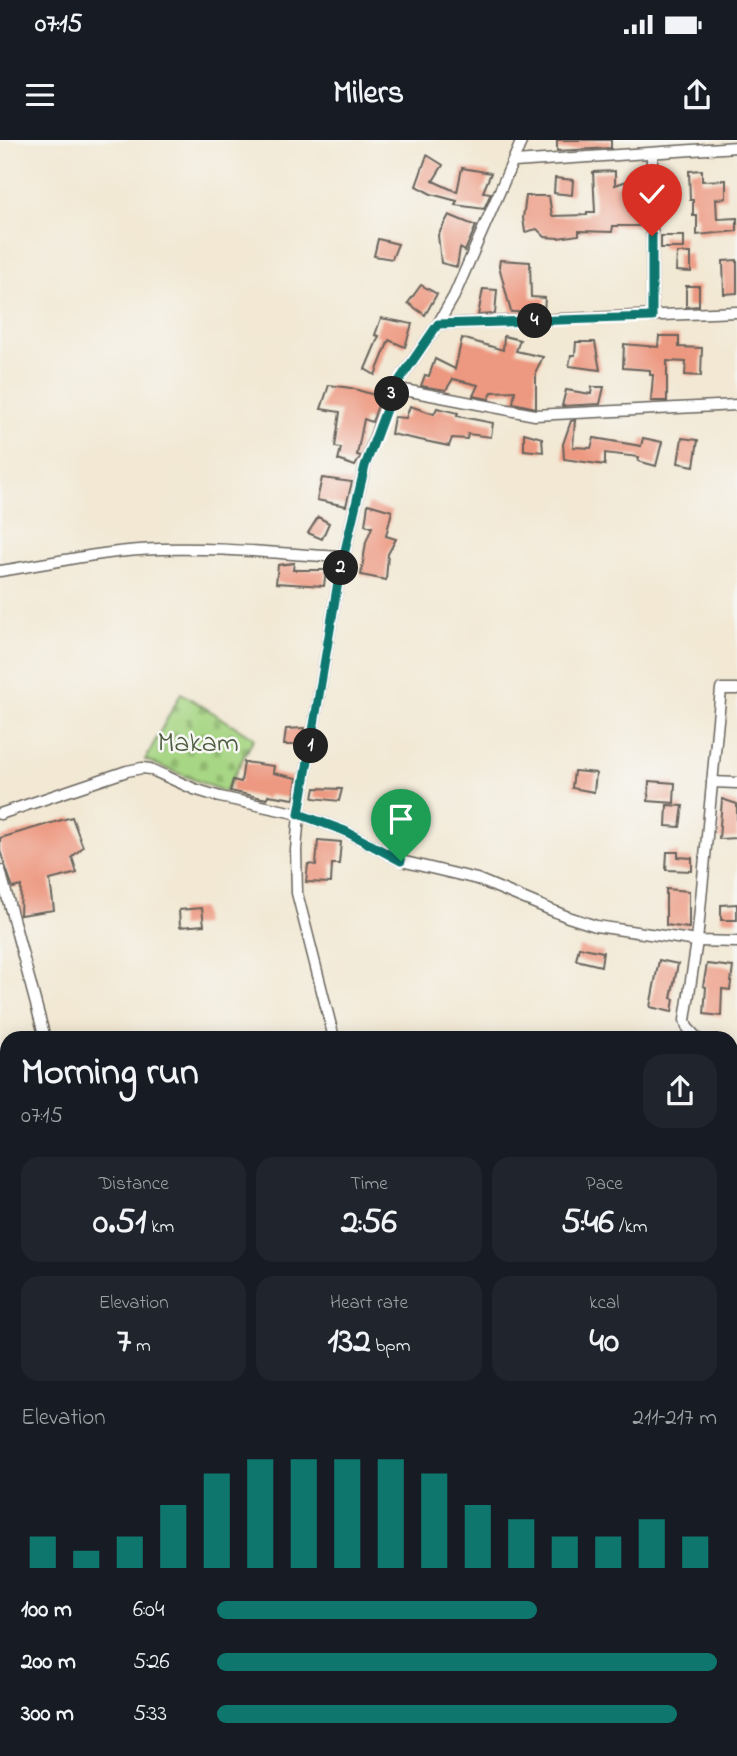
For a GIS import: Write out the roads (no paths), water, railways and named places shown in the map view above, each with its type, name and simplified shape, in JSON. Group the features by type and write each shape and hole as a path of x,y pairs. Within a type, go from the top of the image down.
{"street":[{"path":"332,1031 298,893 296,850 299,814 343,557 365,466 394,388 454,296 522,140"},
{"path":"690,140 691,151"},
{"path":"514,162 737,147"},
{"path":"652,154 652,317"},
{"path":"438,324 737,312"},
{"path":"394,388 536,415 737,405"},
{"path":"0,571 115,552 159,549 343,557"},
{"path":"691,1031 685,1020 697,941 720,689 737,689"},
{"path":"0,814 142,768 220,797 299,814 345,831 401,861 477,879 596,926 697,941 737,942"},
{"path":"712,782 737,783"},
{"path":"0,870 43,1031"}],"park label":[{"name":"Makam","path":"198,744"}]}
